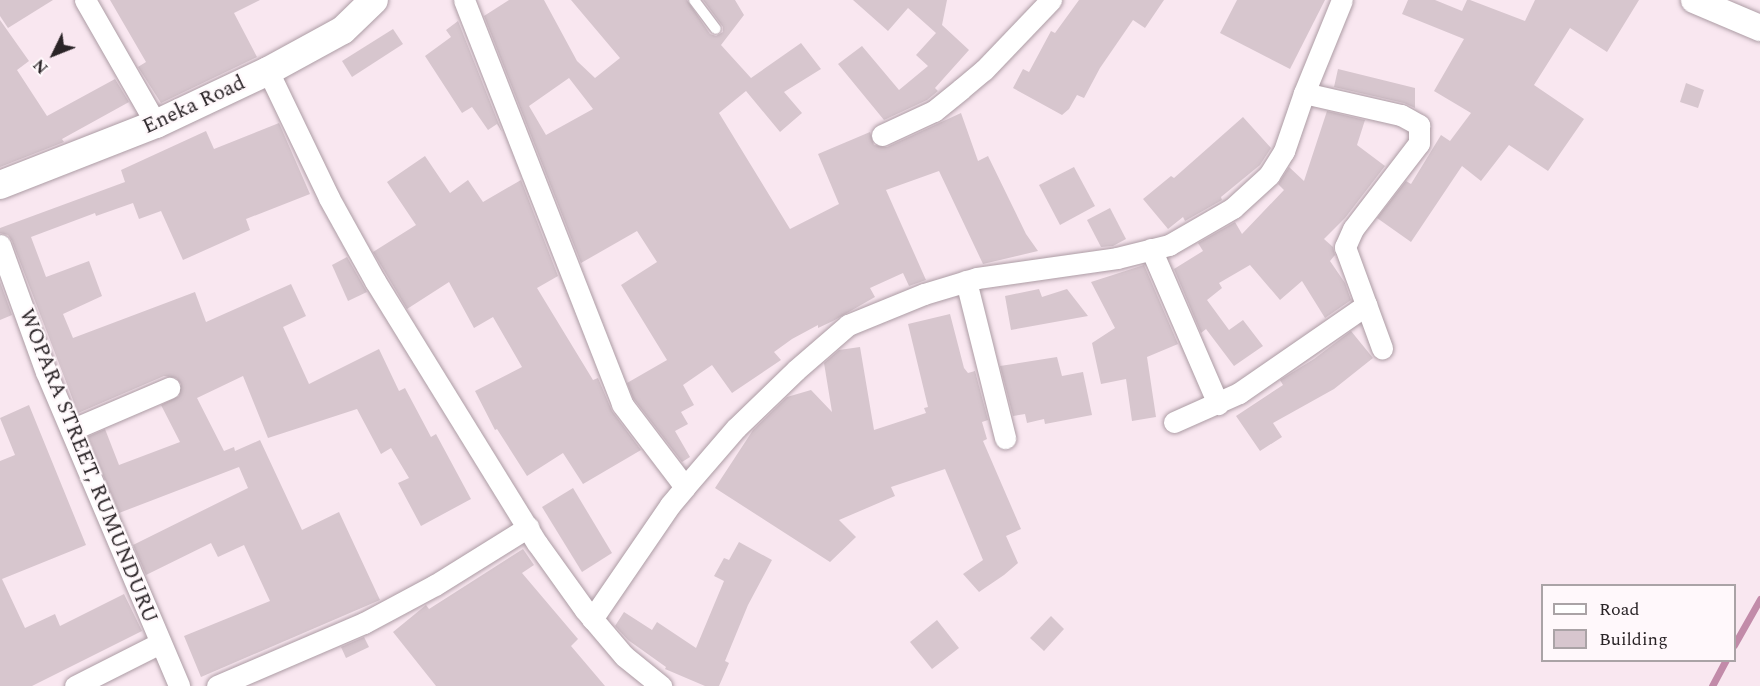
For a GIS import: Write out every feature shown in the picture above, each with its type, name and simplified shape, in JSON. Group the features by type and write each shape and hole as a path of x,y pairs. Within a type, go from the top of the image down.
{"main road":[{"name":"Eneka Road","path":"0,185 156,124 267,71 343,30 374,0"}],"street":[{"path":"85,0 156,124"},
{"path":"464,0 622,404 685,487"},
{"path":"882,135 934,111 962,89 984,70 1051,0"},
{"path":"592,619 670,505 736,428 796,370 848,325 924,294 966,281 1117,258 1169,245 1233,208 1269,175 1284,151 1341,0"},
{"path":"1694,0 1760,28"},
{"path":"267,71 328,198 369,270 528,527 592,619 624,656 661,686"},
{"path":"1304,93 1401,115 1419,125 1419,143 1353,230 1345,246 1382,348"},
{"name":"WOPARA STREET, RUMUNDURU","path":"0,245 71,430 179,686"},
{"path":"1151,249 1218,404"},
{"path":"966,281 1005,438"},
{"path":"1174,422 1218,404 1264,376 1366,305"},
{"path":"71,430 169,388"},
{"path":"217,686 364,624 435,585 528,527"},
{"path":"75,686 160,643"}],"lane":[{"path":"694,0 717,28"}],"building":[{"path":"0,0 53,0 8,28 0,16"},
{"path":"110,0 260,0 234,13 257,57 161,103 138,67 146,62"},
{"path":"509,0 544,0 577,61 595,78 620,58 571,0 687,0 710,34 716,36 723,32 723,27 703,0 735,0 744,15 721,45 751,78 801,43 821,69 784,92 802,113 780,132 746,91 719,113 790,229 839,204 818,154 870,132 874,145 887,147 961,113 978,161 988,156 1026,234 1038,251 983,264 939,171 886,190 926,280 909,286 903,273 870,288 875,297 833,321 818,328 818,325 792,339 774,352 781,360 732,393 712,365 683,385 694,405 681,412 688,424 675,431 690,457 682,462 633,398 627,383 667,360 621,285 657,262 637,231 581,263 484,16","holes":["569,78 593,109 546,135 529,106"]},
{"path":"853,0 947,0 942,25 969,50 935,88 938,91 927,100 884,120 838,64 862,46 899,90 928,66 916,55 936,33 908,8 888,31"},
{"path":"1079,0 1164,0 1145,28 1133,20 1100,68 1084,98 1077,95 1069,109 1062,115 1013,88 1023,69 1029,72 1051,31 1055,33"},
{"path":"1237,0 1325,0 1290,69 1220,33"},
{"path":"1408,0 1435,0 1462,11 1467,0 1470,0 1525,21 1535,0 1639,0 1607,52 1570,28 1534,85 1584,119 1548,171 1509,145 1481,181 1462,166 1411,242 1377,218 1406,181 1411,184 1441,135 1450,141 1471,113 1434,91 1464,39 1402,14"},
{"path":"0,20 29,61 17,70 47,116 115,79 129,102 62,139 64,142 0,167"},
{"path":"458,21 502,132 497,124 488,130 472,107 462,113 425,56 451,37 446,30"},
{"path":"393,29 403,44 352,77 342,61"},
{"path":"1338,69 1415,88 1415,108 1404,103 1334,87"},
{"path":"1686,83 1704,90 1698,108 1680,102"},
{"path":"1327,111 1365,120 1357,145 1385,166 1345,218 1324,239 1333,247 1335,255 1330,261 1345,283 1351,300 1325,318 1302,281 1280,300 1250,265 1219,283 1222,288 1207,300 1229,330 1243,320 1263,346 1234,366 1206,329 1201,333 1174,269 1203,251 1198,243 1235,222 1242,234 1284,190 1278,184 1289,167 1304,181"},
{"path":"1243,117 1271,148 1260,165 1221,197 1222,200 1185,221 1183,217 1168,229 1143,199 1171,176 1174,178"},
{"path":"279,123 310,194 246,219 250,230 183,260 161,211 139,219 133,203 96,216 95,213 31,237 46,277 89,261 102,296 63,314 73,338 195,292 206,322 291,284 306,316 283,327 309,384 379,349 399,391 405,388 431,437 436,434 471,499 421,526 398,483 409,478 391,448 381,454 357,409 268,438 243,376 197,398 224,451 234,447 235,451 260,440 302,530 339,512 380,600 201,677 184,636 270,601 244,545 218,557 211,543 146,575 133,545 248,488 239,467 119,513 87,437 105,429 119,465 180,442 161,405 179,396 181,384 176,378 164,376 78,413 12,241 8,235 0,233 0,228 125,182 121,170 206,131 214,149"},
{"path":"425,156 450,193 468,180 483,202 521,180 558,276 537,288 593,380 598,378 612,411 641,450 583,484 563,453 527,476 497,429 495,430 475,391 522,367 493,317 474,328 449,282 407,309 373,252 416,225 387,182"},
{"path":"1074,167 1095,206 1060,225 1039,185"},
{"path":"1110,208 1126,239 1113,246 1101,247 1087,220"},
{"path":"347,257 367,292 348,301 332,265"},
{"path":"1144,265 1178,344 1147,357 1156,417 1132,421 1126,379 1101,384 1092,343 1115,328 1091,282"},
{"path":"0,282 12,315 0,320"},
{"path":"1039,289 1042,297 1067,289 1088,316 1011,330 1005,296"},
{"path":"950,314 964,368 968,373 975,371 988,420 982,422 987,439 983,441 1021,529 1006,536 1018,563 1004,575 979,592 963,574 983,560 945,469 891,487 895,496 839,520 856,537 830,562 715,488 753,430 787,397 811,390 832,412 824,363 839,350 860,347 874,430 926,413 924,408 928,407 908,324"},
{"path":"1351,331 1373,358 1334,389 1273,423 1282,437 1260,451 1236,416 1283,385 1280,380 1314,359"},
{"path":"1057,357 1062,376 1083,372 1092,415 1045,424 1044,419 1027,423 1025,414 1013,416 1000,366"},
{"path":"29,405 86,545 2,579 25,628 55,614 60,626 124,594 142,631 32,686 0,686 0,461 15,455 0,418"},
{"path":"573,488 612,553 582,572 542,507"},
{"path":"739,542 772,560 748,605 725,661 729,663 719,686 705,686 665,669 666,667 628,640 615,626 624,612 652,630 657,622 696,648 724,581 714,576 724,558 729,560"},
{"path":"523,549 534,565 522,573 578,639 571,646 605,686 436,686 393,632 426,605 429,609"},
{"path":"1051,616 1064,629 1044,651 1030,638"},
{"path":"937,620 959,648 932,669 910,642"},
{"path":"364,637 369,647 346,658 341,647"}],"waterway":[{"path":"1736,641 1760,599"},
{"path":"1712,686 1725,662"}]}
